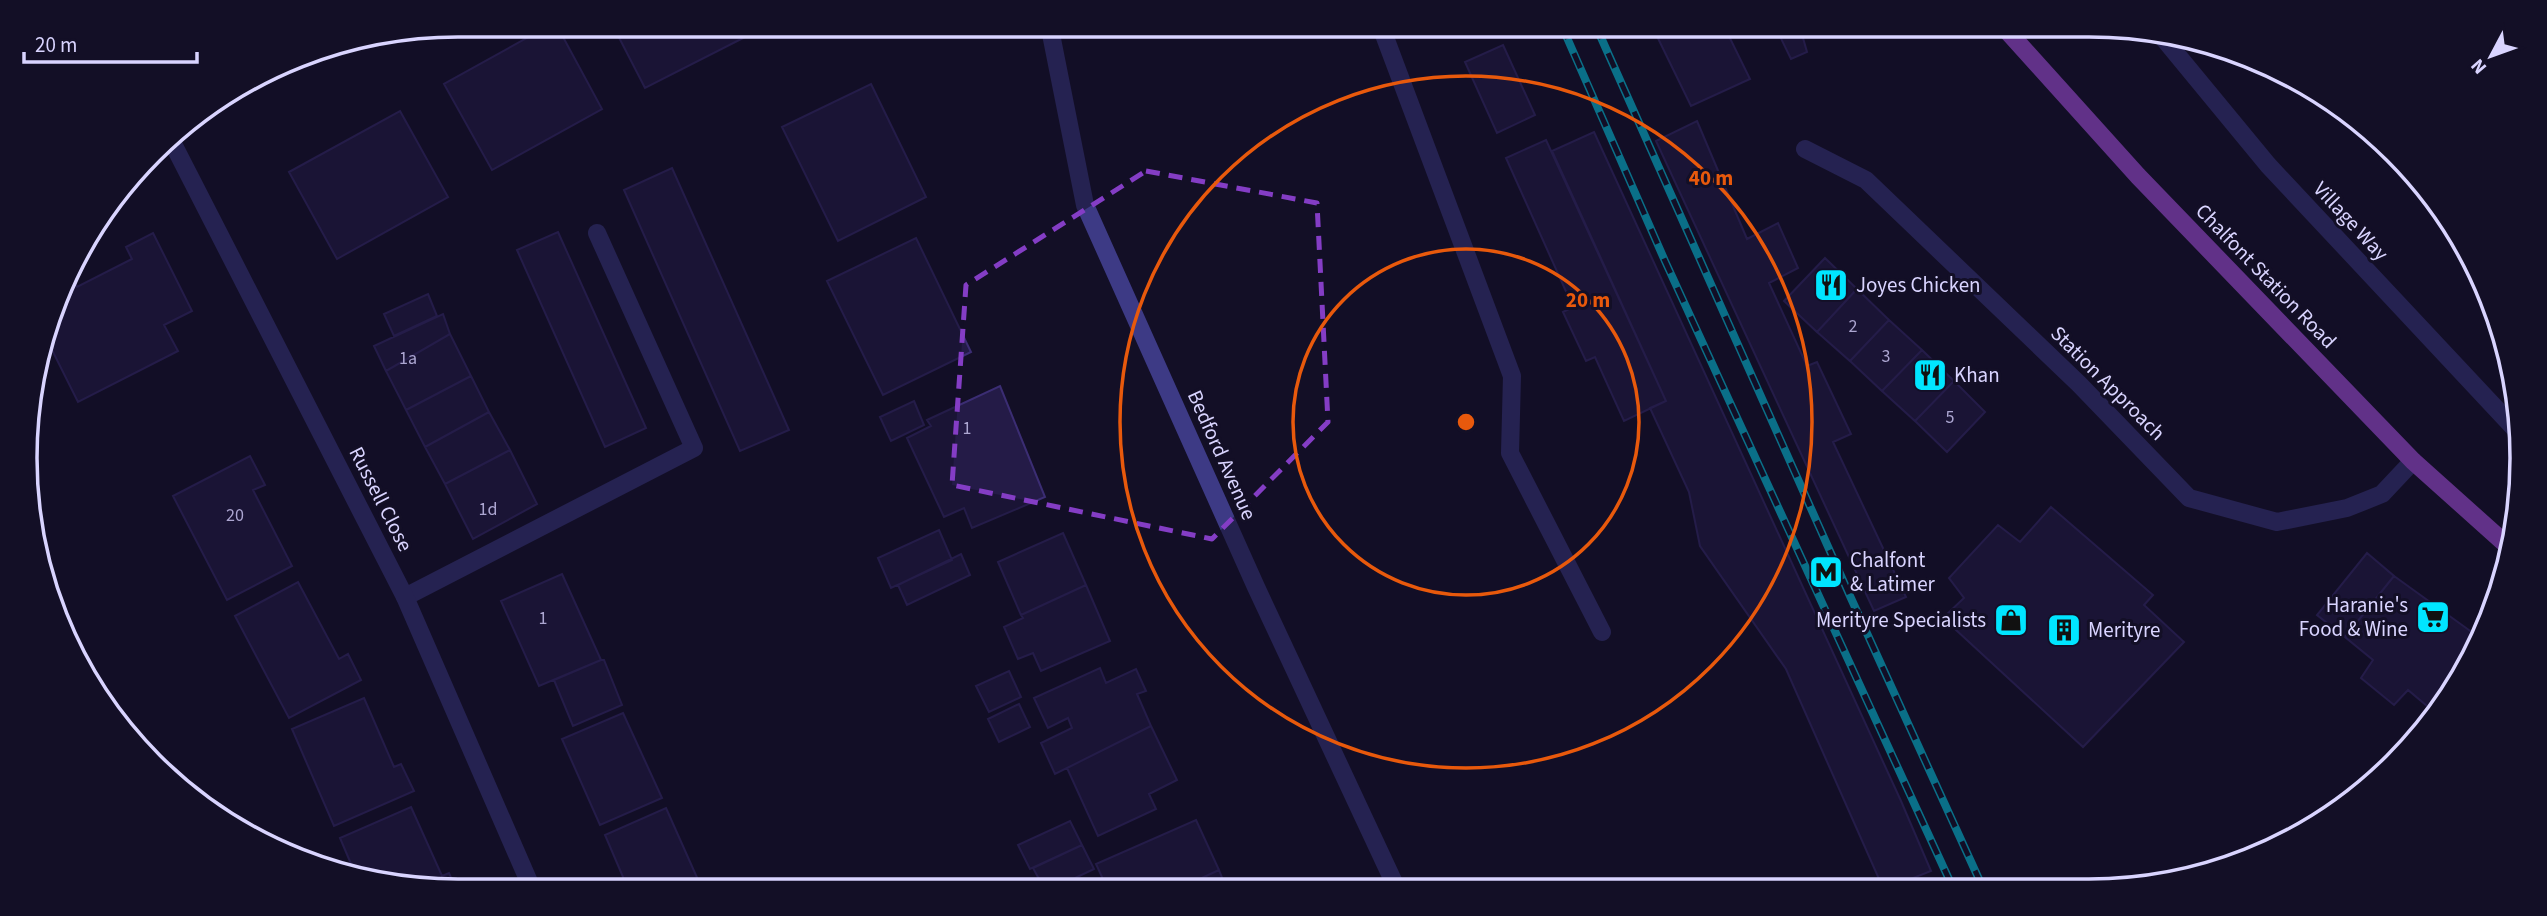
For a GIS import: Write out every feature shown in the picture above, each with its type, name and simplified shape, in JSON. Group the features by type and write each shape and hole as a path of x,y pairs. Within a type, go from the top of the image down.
{"main road":[{"name":"Chalfont Station Road","path":"2013,37 2138,176 2413,461 2502,537"}],"street":[{"name":"Bedford Avenue","path":"1052,37 1085,205 1256,587 1393,879"},
{"path":"1385,37 1512,376 1510,453 1602,632"},
{"name":"Village Way","path":"2169,45 2268,165 2508,422"},
{"name":"Russell Close","path":"174,146 405,597 528,879"},
{"name":"Station Approach","path":"1805,149 1866,180 2078,384 2189,498 2277,522 2347,508 2382,494 2413,461"},
{"path":"405,597 694,448 597,233"}],"highlighted area":[{"path":"1146,171 1317,203 1328,422 1212,539 952,485 966,285"}],"building":[{"path":"529,37 563,37 602,109 492,170 444,84"},
{"path":"619,37 745,37 645,88"},
{"path":"1657,37 1729,37 1750,79 1691,106"},
{"path":"1780,37 1803,37 1807,52 1791,59"},
{"path":"1503,45 1535,115 1497,133 1465,62"},
{"path":"871,84 926,197 838,241 782,127"},
{"path":"400,111 448,197 337,259 289,172"},
{"path":"1697,121 1747,239 1778,223 1798,268 1769,283 1807,366 1817,362 1851,434 1833,442 1906,597 1874,611 1656,141"},
{"path":"1594,132 1931,871 1911,879 1879,879 1786,669 1700,546 1689,492 1650,408 1666,401 1552,151"},
{"path":"1546,140 1666,401 1624,421 1595,357 1586,361 1563,312 1573,307 1506,158"},
{"path":"672,168 789,430 740,451 624,190"},
{"path":"558,232 646,428 605,447 517,250"},
{"path":"153,233 192,311 164,325 178,351 78,402 51,348 59,323 75,283 77,287 132,259 126,247"},
{"path":"916,238 971,352 883,395 827,281"},
{"path":"1825,258 1857,289 1817,332 1784,301"},
{"path":"1857,289 1889,320 1850,361 1817,332"},
{"path":"428,294 437,316 394,336 384,314"},
{"path":"443,314 450,334 386,371 374,346"},
{"path":"1889,320 1922,350 1882,391 1850,361"},
{"path":"450,334 471,376 406,410 386,371"},
{"path":"1922,350 1954,381 1915,421 1882,391"},
{"path":"471,376 489,412 425,447 406,410"},
{"path":"1954,381 1985,412 1947,452 1915,421"},
{"path":"1000,386 1045,497 972,528 964,508 944,517 907,438 931,426 927,420"},
{"path":"914,401 924,425 891,441 880,417"},
{"path":"489,412 510,450 445,484 425,447"},
{"path":"510,450 537,504 473,539 445,484"},
{"path":"250,456 265,485 253,490 292,566 227,600 173,496"},
{"name":"Merityre","path":"2051,507 2153,595 2144,605 2184,642 2083,747 1943,618 1964,598 1949,578 1998,525 2020,542"},
{"path":"939,530 952,560 891,588 878,558"},
{"path":"1063,533 1086,585 1021,615 998,562"},
{"path":"2367,553 2394,576 2345,637 2317,615"},
{"path":"961,554 970,575 907,605 898,585"},
{"path":"562,574 601,660 539,686 501,601"},
{"path":"2394,576 2472,632 2454,669 2428,707 2408,690 2394,705 2361,678 2373,660 2345,637"},
{"path":"298,582 339,659 348,654 361,680 289,718 235,616"},
{"path":"1086,585 1110,641 1041,671 1033,653 1018,659 1004,627 1023,618 1021,615"},
{"path":"604,660 622,705 573,726 554,680"},
{"path":"1100,668 1106,683 1136,669 1146,691 1137,694 1151,726 1055,774 1041,743 1072,728 1068,718 1048,728 1034,698"},
{"path":"1009,671 1021,697 989,712 976,686"},
{"path":"364,698 394,767 401,764 414,791 334,826 292,729"},
{"path":"1019,704 1030,727 999,742 988,719"},
{"path":"623,713 662,798 600,825 562,739"},
{"path":"1151,726 1177,780 1149,794 1156,809 1098,836 1067,768"},
{"path":"411,807 442,876 449,873 452,879 403,876 352,866 340,838"},
{"path":"666,808 698,879 624,879 605,835"},
{"path":"1196,820 1219,870 1200,879 1103,879 1096,864"},
{"path":"1070,821 1082,845 1030,869 1018,845"},
{"path":"1082,845 1094,869 1073,879 1039,879 1033,868"},
{"path":"1219,870 1223,879 1200,879"}],"railway":[{"path":"1567,37 1665,261 1949,879"},
{"path":"1601,37 1979,879"}],"place":[{"name":"Joyes Chicken","path":"1831,285"},
{"name":"Khan","path":"1930,375"},
{"name":"Chalfont & Latimer","path":"1826,572"},
{"name":"Haranie's Food & Wine","path":"2433,617"},
{"name":"Merityre Specialists","path":"2011,620"},
{"name":"Merityre","path":"2064,630"}]}
